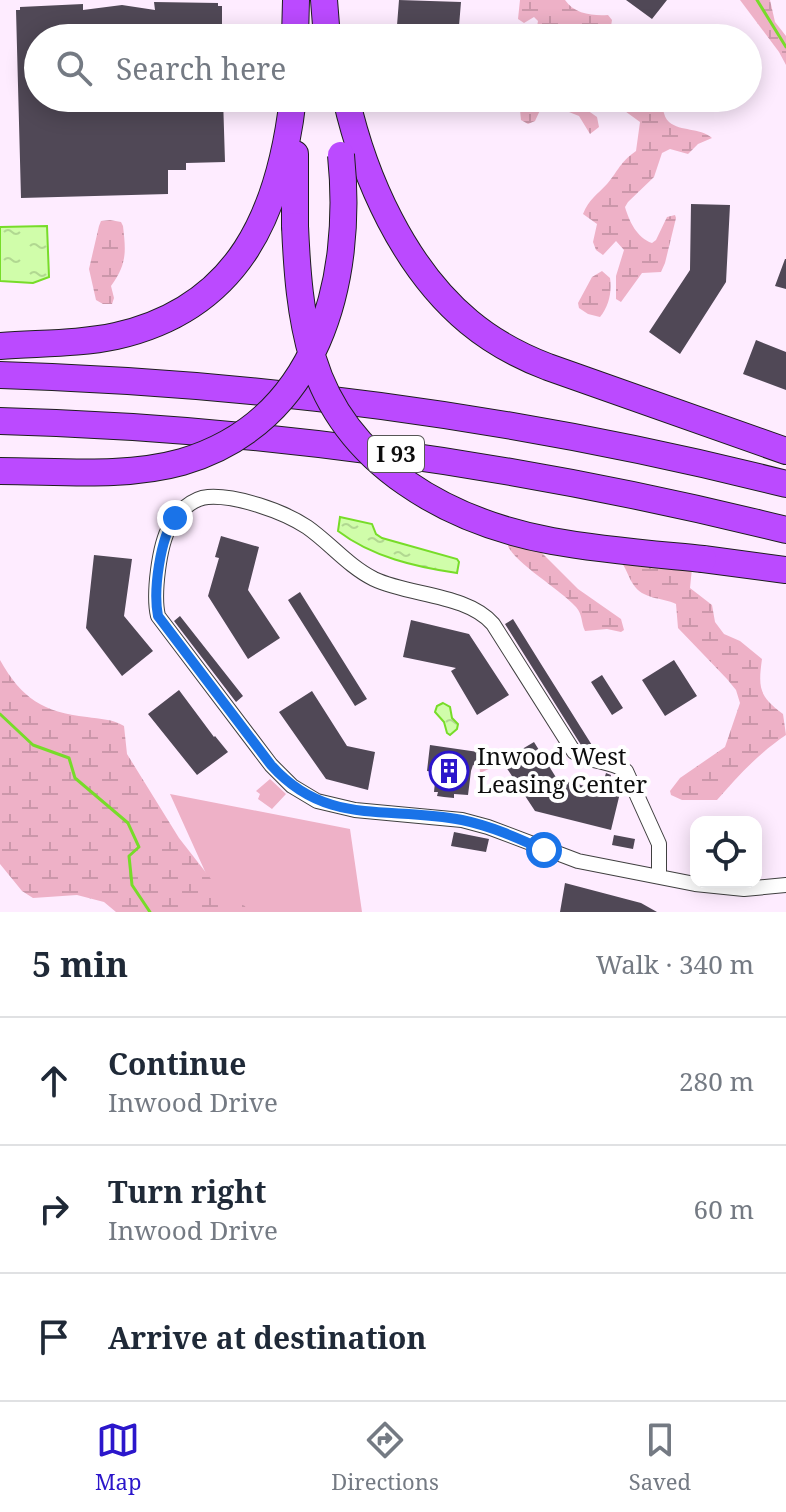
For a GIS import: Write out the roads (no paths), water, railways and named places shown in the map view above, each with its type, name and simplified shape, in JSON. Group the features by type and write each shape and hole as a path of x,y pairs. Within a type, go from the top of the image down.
{"highway":[{"path":"295,24 296,0"},
{"path":"0,346 115,336 167,318 209,290 242,255 268,210 285,156 292,112"},
{"path":"294,112 299,296 313,361 327,394 343,420 386,469 443,506 505,530 564,543 786,570"},
{"path":"0,471 122,470 171,464 223,445 268,412 304,368 320,338 337,277 344,201 335,112"},
{"path":"350,112 371,177 401,238 445,299 476,328 512,352 548,367 786,451"},
{"name":"I 93","path":"0,375 202,387 408,409 570,436 786,484"},
{"name":"I 93","path":"0,421 210,433 400,454 602,489 786,530"}],"street":[{"path":"659,876 659,844 626,771 617,765 575,754 493,624 482,614 465,605 393,587 365,574 316,533 290,516 269,508 206,497 186,507 172,523 159,571 158,616 271,765 292,786 317,801 334,806 462,820 500,831 568,858 659,876 725,889 786,885"}],"water":[{"path":"47,226 49,277 33,283 0,281 0,227"},
{"path":"340,517 372,524 376,534 382,538 457,559 457,573 410,564 365,548 338,531"},
{"path":"443,703 450,707 452,718 458,724 450,735 435,712 437,706"}],"waterway":[{"path":"757,0 786,47"},
{"path":"0,714 33,745 69,758 75,778 128,823 139,847 129,856 132,885 150,912"}],"place":[{"name":"Inwood West Leasing Center","path":"449,771"}]}
